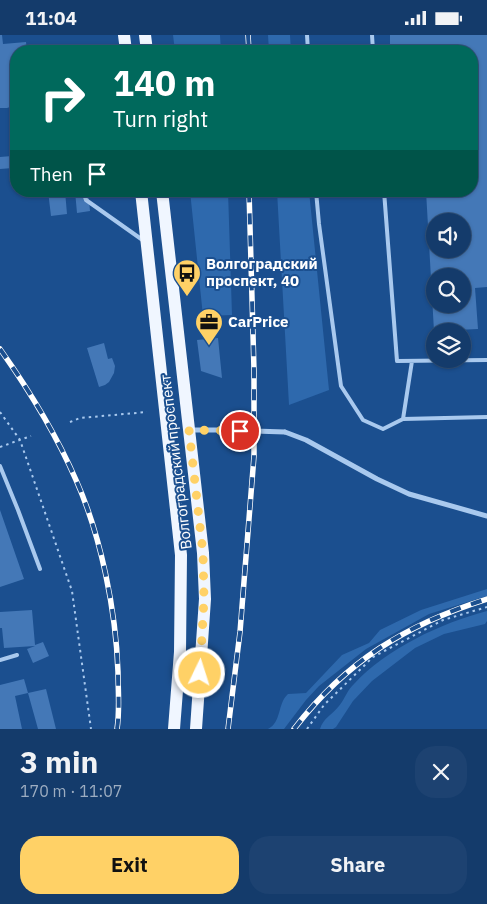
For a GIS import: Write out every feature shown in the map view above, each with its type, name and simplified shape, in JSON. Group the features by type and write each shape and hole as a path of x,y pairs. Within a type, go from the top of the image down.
{"main road":[{"name":"Волгоградский проспект","path":"142,197 181,555 180,652 174,729"},
{"name":"Волгоградский проспект","path":"163,197 203,553 204,599 196,729"}],"street":[{"path":"189,430 285,432 306,440 377,479 409,494 487,516"}],"lane":[{"path":"85,197 91,204 146,243"},
{"path":"316,197 318,224 341,386 363,420 383,429 402,419 487,417"},
{"path":"384,197 396,361 487,360"},
{"path":"402,419 412,361"},
{"path":"0,466 40,569"},
{"path":"0,660 17,655"}],"path":[{"path":"0,412 20,440 72,591 91,729"},
{"path":"70,422 80,418 147,412"},
{"path":"0,447 31,436"},
{"path":"307,729 324,705 373,657 443,620 487,607"}],"shaded area":[{"path":"173,35 220,35 221,45 174,45"},
{"path":"268,35 290,35 291,45 269,45"},
{"path":"191,197 228,197 232,315 203,316"},
{"path":"277,197 310,197 329,390 289,405"},
{"path":"487,589 487,596 429,614 366,649 319,686 284,729 268,729 278,717 282,703 288,694 306,693 342,655 369,643 380,630 421,610"},
{"path":"487,611 487,621 485,624 444,634 415,648 372,681 353,701 336,727 333,729 320,729 326,719 337,709 352,686 367,671 382,660 433,630"}],"building":[{"path":"0,35 2,35 3,44 26,42 26,45 10,45 10,107 0,108"},
{"path":"390,35 487,35 487,287 475,288 478,329 471,329 471,323 434,323 433,313 471,313 471,268 430,268 430,258 471,258 471,213 427,213 426,197 478,197 478,45 390,45"},
{"path":"10,156 10,168 0,169 0,157"},
{"path":"49,197 66,197 67,214 51,216"},
{"path":"76,197 89,197 90,211 77,213"},
{"path":"218,338 222,378 201,371 197,340"},
{"path":"104,343 108,359 112,358 115,366 114,373 109,382 99,387 87,348"},
{"path":"0,510 24,579 0,587"},
{"path":"32,610 35,645 43,642 49,656 33,663 27,649 35,646 4,648 2,628 0,628 0,612"},
{"path":"24,679 28,693 15,696 22,729 0,729 0,685"},
{"path":"46,689 56,729 38,729 28,693"}],"railway":[{"path":"248,35 249,45"},
{"path":"228,729 240,632 254,456 254,370 249,197"},
{"path":"0,349 32,396 60,446 76,480 93,525 106,574 117,649 119,708 117,729"},
{"path":"294,729 335,684 380,648 430,620 487,599"}],"place":[{"name":"Волгоградский проспект, 40","path":"187,297"},
{"name":"CarPrice","path":"209,346"}],"route":[{"path":"200,673 204,599 203,553 189,430 240,431"}]}
